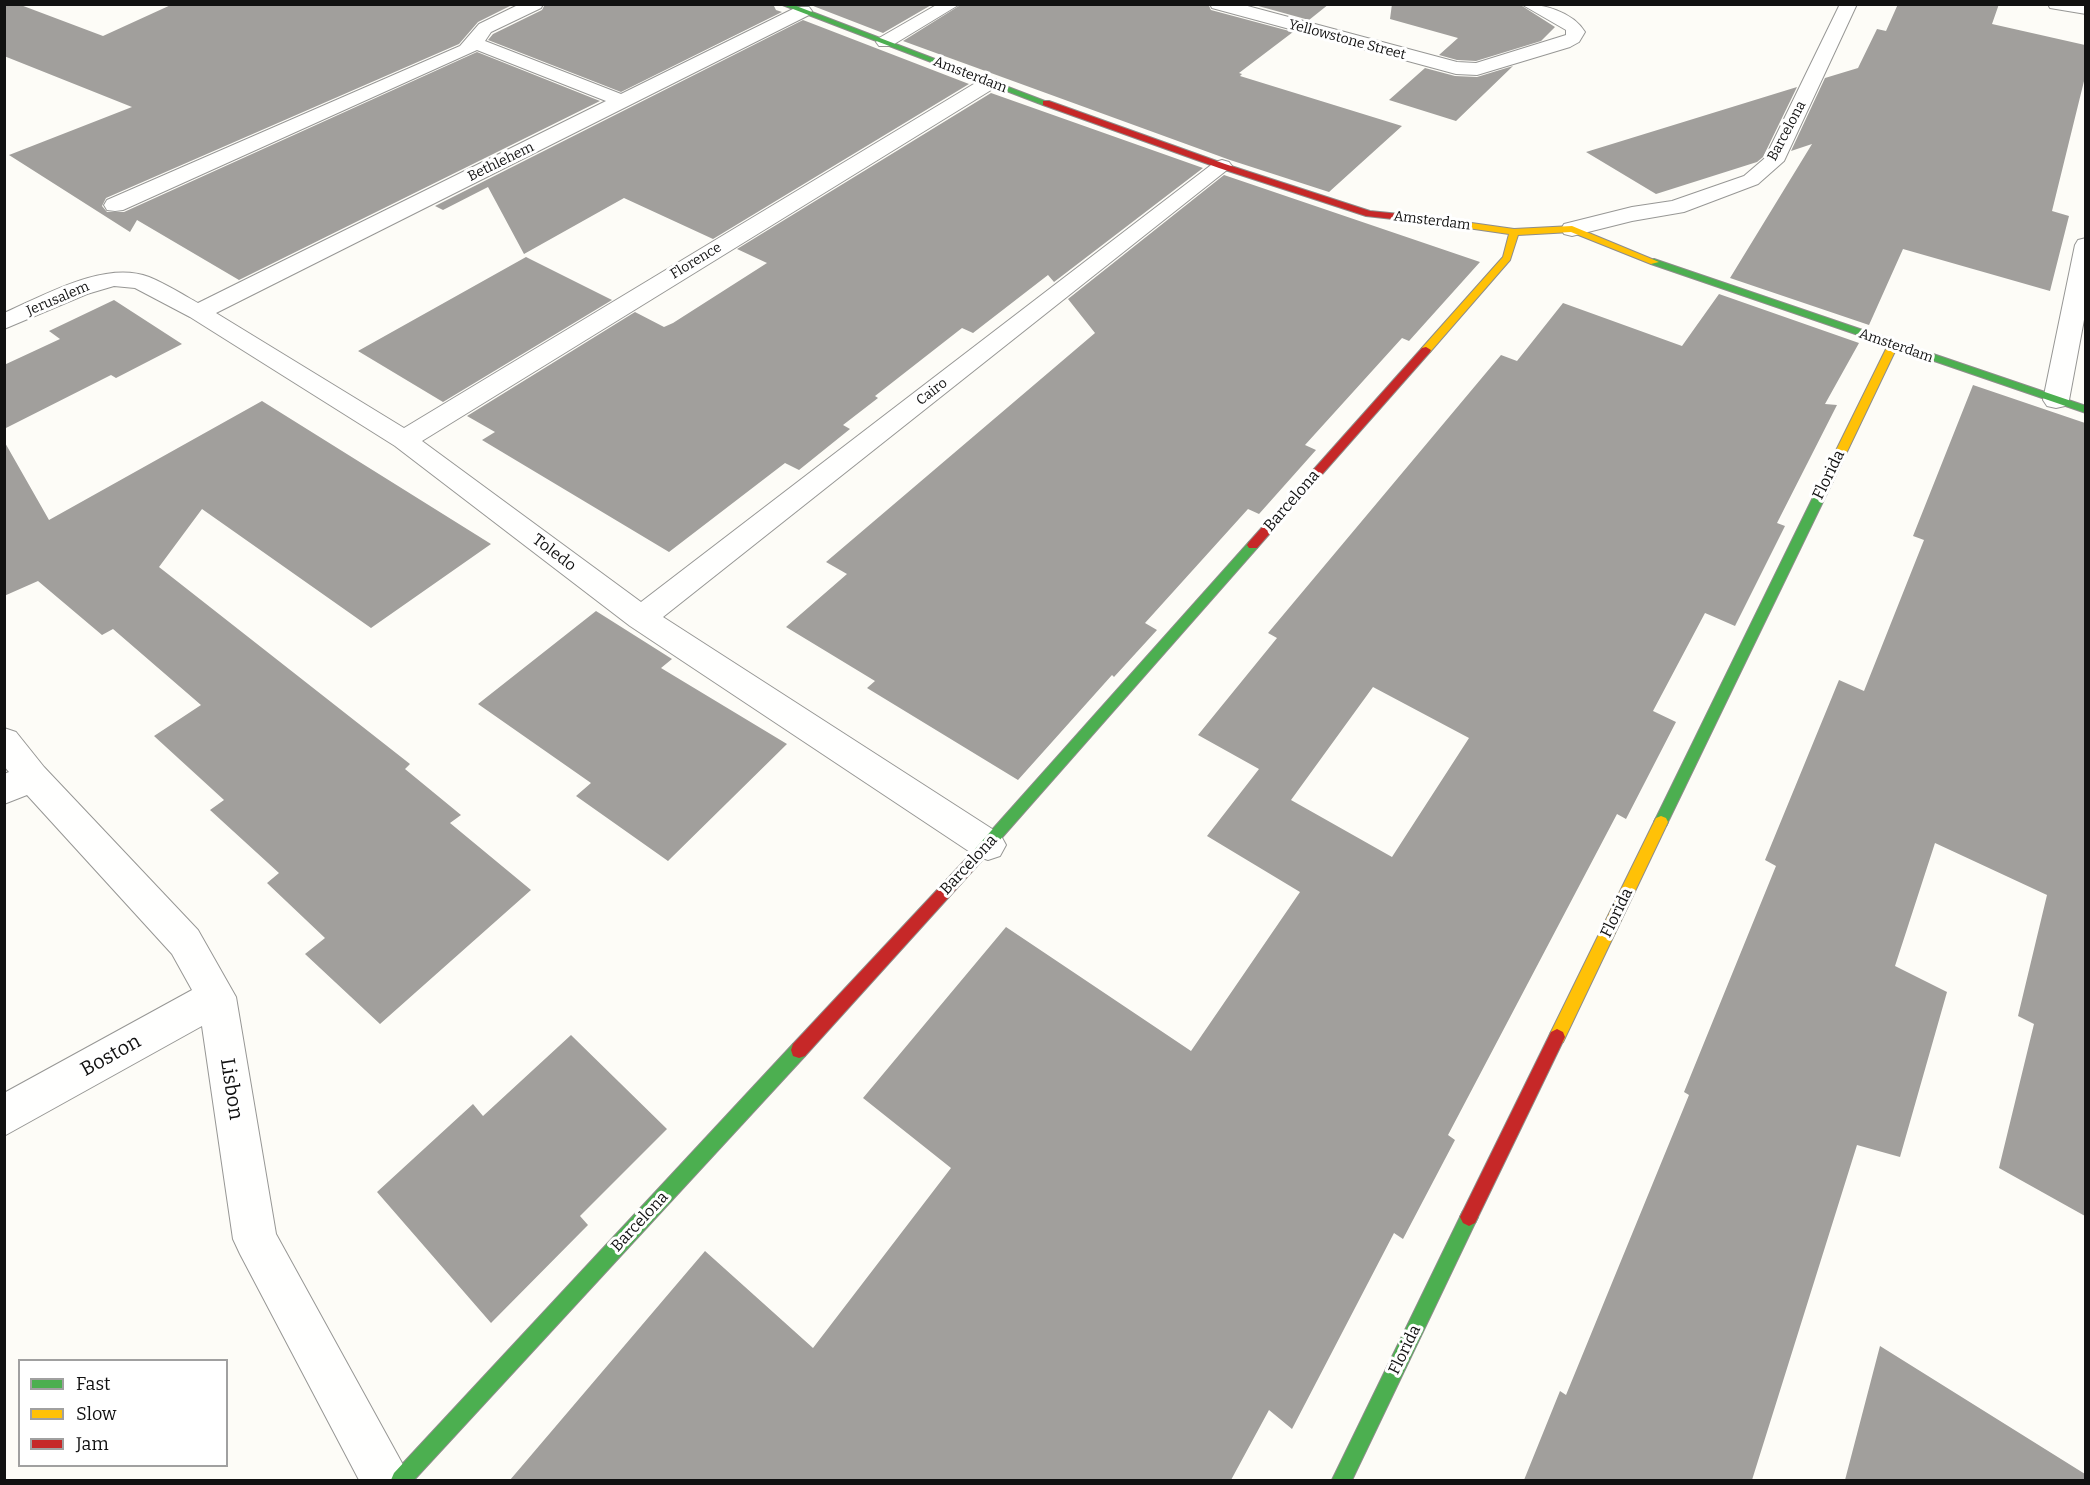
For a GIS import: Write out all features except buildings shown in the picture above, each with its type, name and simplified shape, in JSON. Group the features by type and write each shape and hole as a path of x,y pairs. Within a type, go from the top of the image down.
{"street":[{"path":"115,205 455,55 475,43 485,28 535,4"},
{"name":"Amsterdam","path":"783,4 989,82 1222,166 1370,214 1444,221 1514,232 1572,229 1646,260 2085,410"},
{"path":"885,42 952,4"},
{"name":"Yellowstone Street","path":"1218,4 1436,64 1477,69 1564,43 1573,38 1576,32 1573,27 1529,4"},
{"name":"Barcelona","path":"1572,229 1632,214 1677,207 1751,180 1774,161 1849,4"},
{"path":"2056,4 2085,9"},
{"name":"Bethlehem","path":"198,312 803,11"},
{"path":"475,43 622,101"},
{"name":"Florence","path":"404,440 989,82"},
{"name":"Cairo","path":"641,618 1222,166"},
{"name":"Barcelona","path":"401,1480 988,845 1507,258 1514,232"},
{"path":"2056,400 2085,245"},
{"name":"Toledo","path":"113,279 140,282 198,312 404,440 641,618 988,845"},
{"name":"Jerusalem","path":"4,322 79,288 113,279"},
{"name":"Florida","path":"1342,1480 1893,345"},
{"name":"Lisbon","path":"4,741 18,784 185,942 217,998 255,1239 385,1480"},
{"name":"Boston","path":"4,1116 217,998"}],"traffic: fast":[{"path":"783,4 1046,103"},
{"path":"1654,262 2086,410"},
{"path":"1661,822 1826,483"},
{"path":"971,863 1253,545"},
{"path":"401,1480 799,1050"},
{"path":"1342,1480 1469,1217"}],"traffic: slow":[{"path":"1429,220 1514,232 1572,229 1654,262"},
{"path":"1426,350 1507,258 1514,232"},
{"path":"1826,483 1893,345"},
{"path":"1557,1037 1661,822"}],"traffic: jam":[{"path":"1046,103 1222,166 1369,214 1429,220"},
{"path":"1253,545 1426,350"},
{"path":"799,1050 971,863"},
{"path":"1469,1217 1557,1037"}]}
